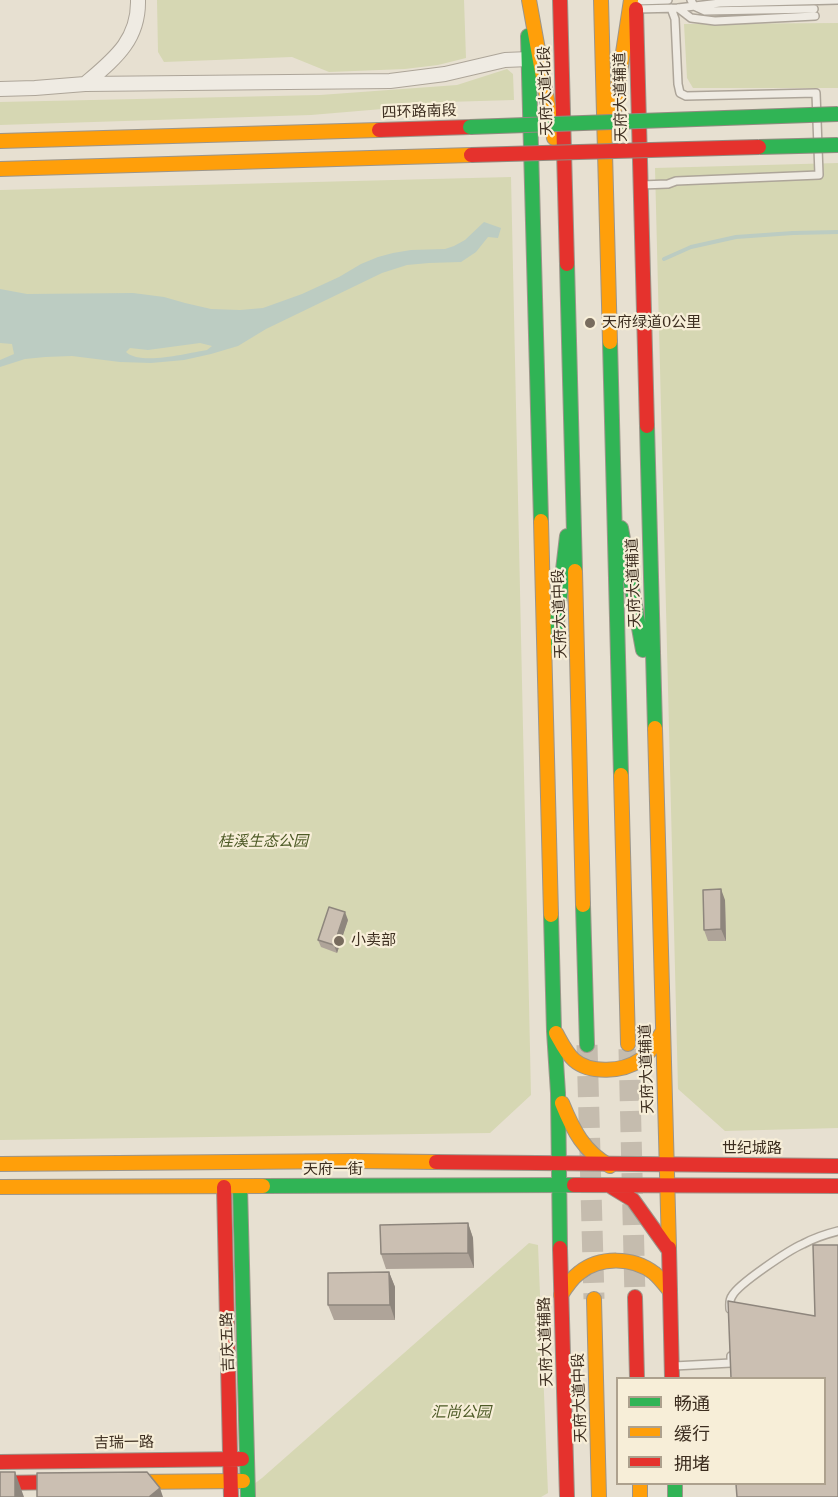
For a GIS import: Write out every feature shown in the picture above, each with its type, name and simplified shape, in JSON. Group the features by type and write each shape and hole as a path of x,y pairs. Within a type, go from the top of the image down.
{"main road":[{"path":"528,0 554,1031 558,1093 558,1164 584,1173 633,1200 669,1249"},
{"path":"528,0 547,105 565,182"},
{"name":"天府大道北段","path":"560,0 565,182"},
{"path":"601,0 628,1044"},
{"path":"606,181 617,89 634,2"},
{"name":"天府大道辅道","path":"634,2 667,1185"},
{"name":"四环路南段","path":"0,141 470,127 838,112"},
{"path":"0,169 838,145"},
{"name":"天府大道中段","path":"565,182 587,1045"},
{"path":"614,485 654,718"},
{"path":"546,718 573,486"},
{"path":"554,1031 566,1053 579,1064 594,1070 614,1069 634,1064 653,1049 663,1031"},
{"path":"558,1093 576,1137 586,1149 607,1165 640,1177 667,1185 838,1186"},
{"name":"天府一街","path":"0,1164 354,1161 666,1165"},
{"name":"天府大道辅路","path":"558,1164 567,1497"},
{"name":"世纪城路","path":"666,1165 838,1166"},
{"path":"667,1185 672,1372"},
{"name":"天府一街","path":"0,1187 667,1185"},
{"name":"吉庆五路","path":"224,1186 231,1497"},
{"name":"吉庆五路","path":"240,1186 248,1497"},
{"path":"561,1294 573,1278 584,1269 599,1262 613,1261 630,1262 644,1267 670,1291"},
{"path":"635,1297 637,1377"},
{"name":"天府大道中段","path":"594,1299 599,1497"},
{"name":"吉瑞一路","path":"0,1462 248,1459"},
{"path":"115,1482 248,1480"},
{"path":"0,1483 81,1482"}],"street":[{"path":"85,84 113,60 130,38 138,10 138,0"},
{"path":"0,89 85,84 390,81 445,74 505,60 529,59"}],"lane":[{"path":"634,2 668,0"},
{"path":"675,8 693,3 838,0"},
{"path":"634,2 675,8 691,18 715,21 814,13 705,11 693,3"},
{"path":"640,185 668,184 676,181 819,175 816,93 694,97 680,93 675,8"},
{"path":"730,1322 732,1294 741,1285 802,1244 838,1231"},
{"path":"672,1372 731,1363 731,1353"}],"green space":[{"path":"157,0 464,0 466,58 438,65 405,69 329,72 292,57 164,62 158,52"},
{"path":"838,23 838,88 693,88 687,78 684,24"},
{"path":"507,69 513,74 514,100 446,102 311,115 0,125 0,102 320,95 457,85"},
{"path":"838,163 838,1128 725,1131 678,1089 655,168"},
{"name":"桂溪生态公园","path":"511,177 531,1095 490,1133 0,1140 0,190"},
{"name":"汇尚公园","path":"529,1243 538,1245 548,1493 541,1497 237,1497 262,1478"}],"shaded area":[{"path":"484,222 501,228 498,238 488,237 476,252 461,262 407,265 382,273 266,329 238,346 211,354 184,360 151,363 72,356 45,357 25,359 0,367 0,360 14,354 12,344 0,343 0,289 27,294 133,293 164,297 211,309 263,308 302,294 378,257 411,250 445,249 465,240","holes":["200,343 212,346 207,350 153,358 142,358 126,352 130,348 148,350"]}],"building":[{"path":"721,889 721,929 704,930 703,890"},
{"path":"329,907 345,912 334,945 318,940"},
{"path":"468,1223 468,1253 381,1254 380,1225"},
{"path":"813,1245 838,1245 838,1497 737,1497 736,1485 826,1485 826,1377 731,1377 728,1301 815,1316"},
{"path":"389,1272 390,1305 328,1305 328,1273"},
{"path":"0,1472 15,1472 15,1497 0,1497"},
{"path":"147,1472 160,1488 149,1497 37,1497 37,1473"}],"waterway":[{"path":"664,259 691,247 736,237 838,232"}],"tunnel":[{"path":"587,1045 594,1299"},
{"path":"629,1049 635,1297"}],"traffic: fast":[{"path":"528,36 541,521"},
{"path":"470,127 838,114"},
{"path":"759,147 838,145"},
{"path":"567,264 575,571"},
{"path":"610,342 621,775"},
{"path":"647,426 655,728"},
{"path":"621,528 643,650"},
{"path":"554,647 567,536"},
{"path":"583,905 587,1045"},
{"path":"551,915 558,1093 560,1248"},
{"path":"263,1186 574,1185"},
{"path":"240,1187 248,1497"},
{"path":"675,1485 675,1497"}],"traffic: slow":[{"path":"529,0 554,138"},
{"path":"601,0 610,342"},
{"path":"614,112 631,0"},
{"path":"0,141 379,130"},
{"path":"0,169 471,155"},
{"path":"541,521 551,915"},
{"path":"575,571 583,905"},
{"path":"655,728 669,1248"},
{"path":"621,775 628,1044"},
{"path":"556,1033 574,1060 589,1068 607,1070 625,1067 640,1060 663,1031"},
{"path":"562,1103 570,1122 586,1147 610,1166"},
{"path":"0,1164 436,1162"},
{"path":"0,1187 263,1186"},
{"path":"561,1295 579,1273 587,1267 606,1261 627,1261 646,1268 656,1275 670,1291"},
{"path":"594,1299 599,1497"},
{"path":"129,1482 243,1481"},
{"path":"640,1485 640,1497"}],"traffic: jam":[{"path":"560,0 567,264"},
{"path":"636,9 647,426"},
{"path":"379,130 470,127"},
{"path":"471,155 759,147"},
{"path":"436,1162 838,1166"},
{"path":"574,1185 838,1186"},
{"path":"610,1186 633,1200 668,1249"},
{"path":"224,1187 231,1497"},
{"path":"560,1248 567,1497"},
{"path":"669,1248 672,1377"},
{"path":"635,1297 637,1377"},
{"path":"0,1462 242,1459"},
{"path":"0,1483 63,1482"}],"place":[{"name":"天府绿道0公里","path":"590,323"},
{"name":"小卖部","path":"339,941"}]}
